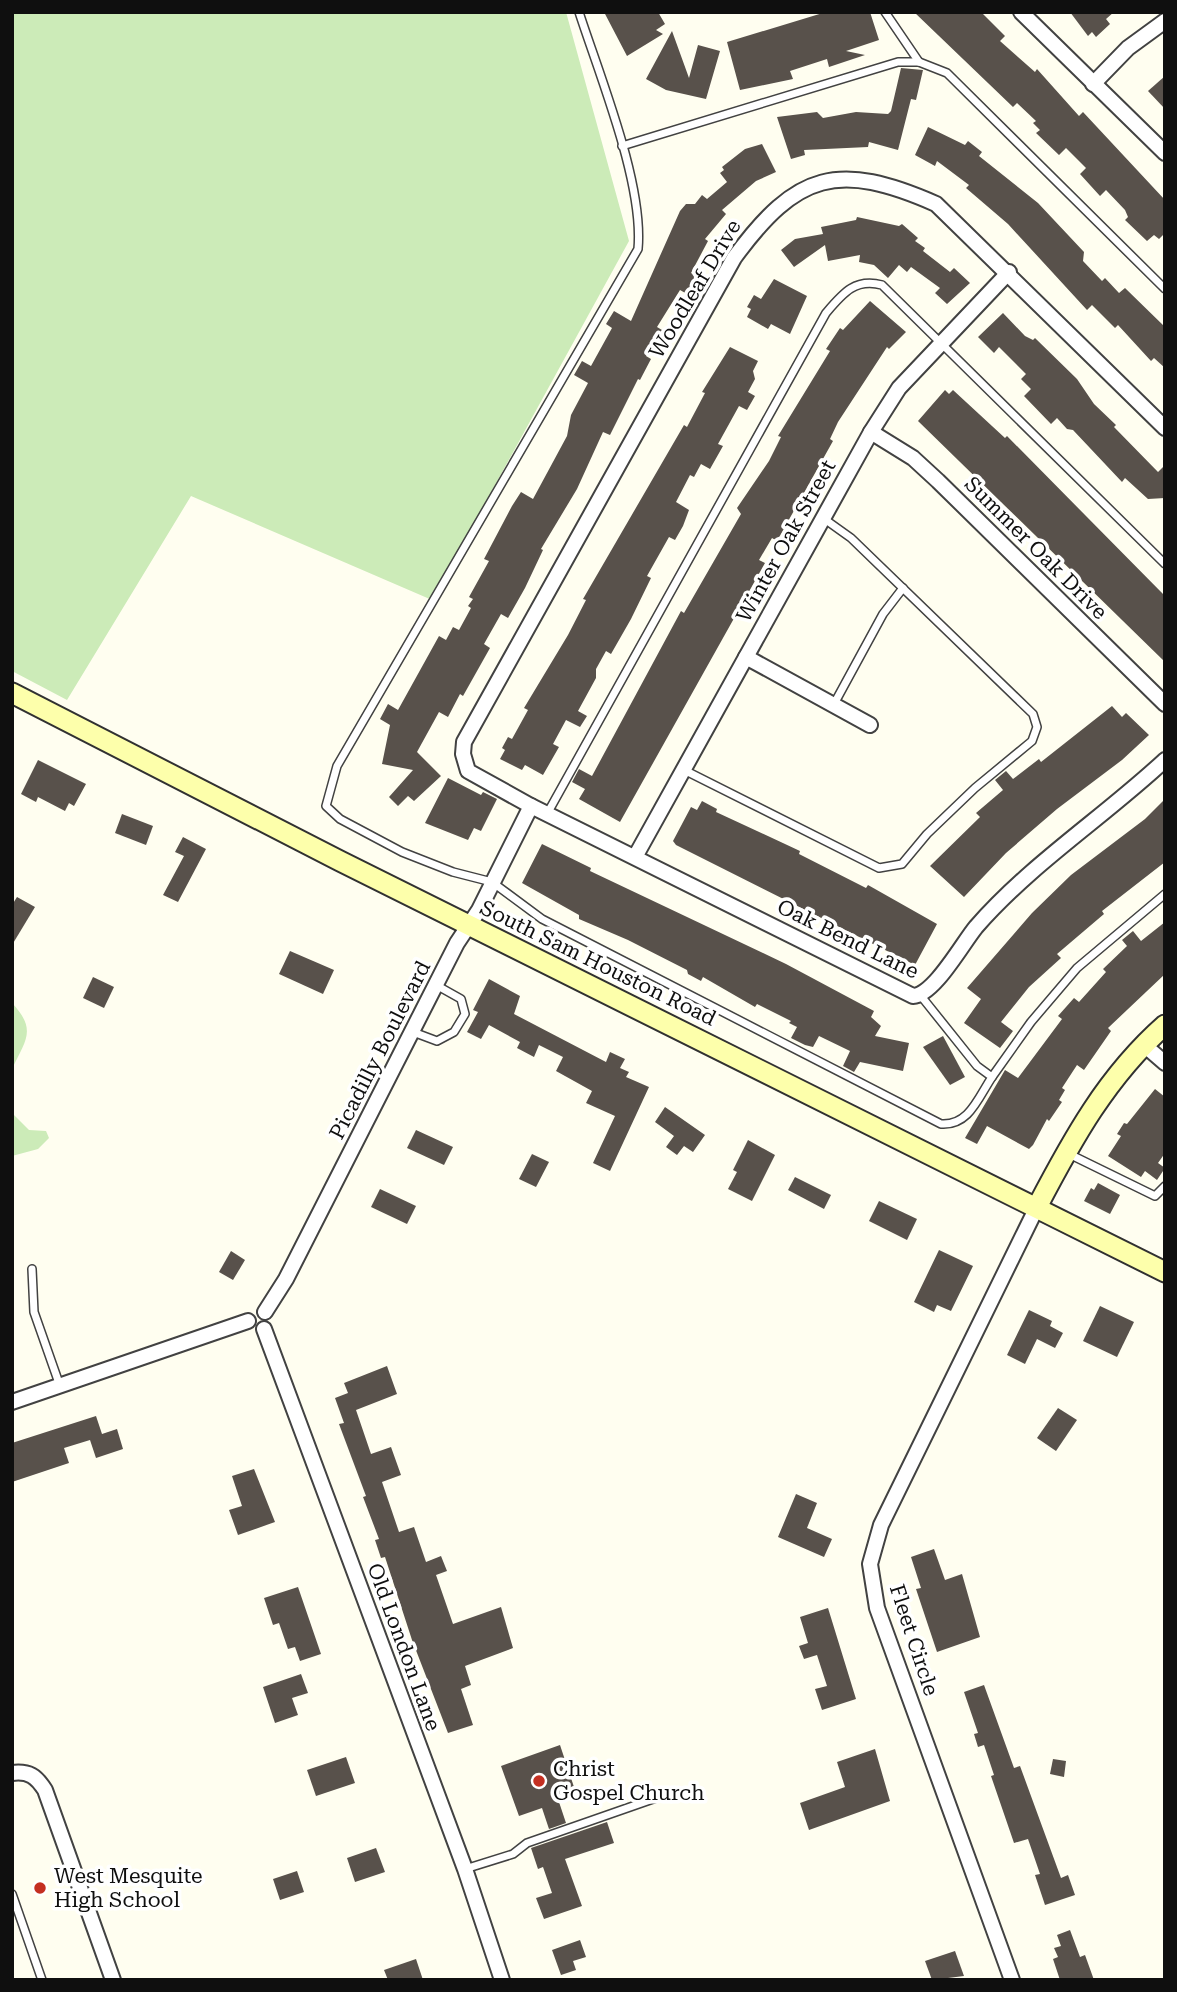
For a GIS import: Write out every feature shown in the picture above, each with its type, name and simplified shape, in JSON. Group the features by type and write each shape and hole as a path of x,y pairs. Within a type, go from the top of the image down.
{"street":[{"path":"1021,12 1165,153"},
{"path":"1093,84 1128,48 1165,21"},
{"name":"Woodleaf Drive","path":"463,754 464,742 734,258 771,211 810,187 837,179 884,184 936,204 1009,272 1165,428"},
{"name":"Winter Oak Street","path":"635,857 823,517 899,387 1009,272"},
{"name":"Summer Oak Drive","path":"871,432 913,458 938,481 1165,704"},
{"path":"746,657 870,725"},
{"name":"South Sam Houston Road","path":"12,693 1165,1272"},
{"name":"Oak Bend Lane","path":"463,754 468,771 531,806 905,993 921,996 929,991 994,906 1165,760"},
{"name":"Picadilly Boulevard","path":"265,1312 286,1279 436,984 468,924 479,910 531,806"},
{"path":"1037,1208 1066,1153 1110,1084 1143,1044 1165,1025"},
{"path":"1143,1044 1165,1063"},
{"name":"Fleet Circle","path":"1012,1980 877,1608 870,1564 881,1525 1037,1208"},
{"path":"12,1402 248,1321 252,1312 265,1312 269,1321 264,1329 254,1330 248,1321"},
{"name":"Old London Lane","path":"264,1329 464,1869 502,1980"},
{"path":"12,1773 24,1771 45,1790 113,1980"}],"lane":[{"path":"579,12 622,146 640,228 638,249 337,766 326,806 340,819 402,852 453,872 492,882 542,919 941,1124 954,1125 966,1118 1031,1022 1077,968 1165,894"},
{"path":"886,12 919,62"},
{"path":"622,146 898,62 919,62 947,73 1165,289"},
{"path":"547,814 826,313 846,289 868,281 883,285 1165,564"},
{"path":"684,770 879,868 902,864 927,834 975,788 1032,741 1037,727 1033,714 851,538 823,517"},
{"path":"834,704 883,614 902,588"},
{"path":"413,1032 437,1041 460,1026 465,1014 461,999 436,984"},
{"path":"921,996 976,1066 992,1077"},
{"path":"1066,1153 1154,1196 1165,1186"},
{"path":"32,1269 34,1312 60,1387"},
{"path":"464,1869 513,1854 527,1843 676,1791"},
{"path":"12,1894 42,1980"}],"green space":[{"path":"12,12 566,12 629,241 432,600 191,496 67,700 12,671"},
{"path":"12,1003 25,1020 27,1035 12,1069"},
{"path":"12,1113 29,1130 46,1131 49,1138 38,1149 12,1156"}],"building":[{"path":"604,12 658,12 665,24 656,30 663,34 627,56"},
{"path":"826,12 870,12 879,40 846,51 865,55 829,67 827,59 790,71 793,79 740,90 727,42"},
{"path":"914,12 981,12 1005,36 1000,41 1035,72 1037,69 1079,116 1083,112 1165,200 1165,233 1159,239 1154,235 1147,241 1125,220 1128,217 1125,210 1106,190 1100,196 1080,174 1086,168 1066,148 1059,155 1036,133 1040,130 1033,123 1036,121 1017,103 1013,107"},
{"path":"1070,12 1114,12 1106,19 1110,24 1096,37 1092,32 1088,36"},
{"path":"672,31 689,78 698,45 720,51 706,99 666,90 646,79"},
{"path":"901,68 923,70 916,100 911,99 898,150 869,142 868,147 804,150 805,155 791,159 777,117 817,112 823,118 856,112 888,114"},
{"path":"1165,76 1165,109 1148,91"},
{"path":"928,127 965,145 968,141 982,152 979,156 1038,203 1084,252 1083,261 1102,281 1105,278 1119,293 1125,288 1165,327 1165,368 1154,358 1151,361 1118,325 1115,328 1092,305 1087,310 1008,224 966,188 969,185 937,161 935,166 915,155"},
{"path":"762,144 776,172 756,181 722,210 726,214 705,239 708,241 691,273 697,277 687,294 680,290 657,327 662,330 646,356 651,359 610,435 603,432 577,489 541,549 543,550 525,588 508,618 501,614 484,644 490,648 463,696 460,694 448,717 439,712 417,752 441,776 414,801 408,796 398,806 389,797 413,770 382,764 390,725 380,719 388,704 398,710 439,636 446,640 453,627 459,630 471,608 468,606 473,599 469,597 489,561 484,559 512,506 521,492 533,499 567,436 571,415 588,383 574,375 582,361 591,366 612,328 606,324 614,311 631,321 680,211 686,204 695,204 702,195 707,199 727,182 720,173 724,170 722,167 745,149"},
{"path":"857,217 899,226 902,224 918,238 915,241 925,248 923,251 950,272 954,268 970,283 947,304 935,293 940,288 911,267 907,272 899,265 888,278 874,265 859,262 860,255 828,261 825,245 794,267 781,250 795,239 823,234 821,227 856,220"},
{"path":"774,279 807,296 790,334 771,324 768,329 747,317 751,309 747,307 754,295 761,299"},
{"path":"870,301 906,332 889,349 887,347 838,422 830,439 833,441 777,541 772,538 759,560 765,563 620,822 579,799 585,789 572,782 579,769 592,776 681,611 684,613 741,514 737,508 769,461 781,437 778,436 830,351 826,349 840,328 843,330"},
{"path":"1003,313 1025,336 1033,340 1035,338 1077,379 1094,404 1116,425 1114,427 1158,472 1165,465 1165,498 1148,499 1125,478 1122,482 1073,430 1067,429 1057,418 1051,424 1024,396 1031,389 1021,379 1026,374 999,347 994,353 978,337"},
{"path":"730,347 758,361 753,371 755,379 748,392 755,396 747,410 739,406 718,444 723,446 710,469 701,464 694,477 690,475 676,502 689,510 683,526 675,540 669,537 647,576 651,578 631,619 611,654 606,651 596,669 596,678 578,711 587,716 580,727 566,720 553,744 559,747 543,775 525,765 522,770 500,759 505,750 502,748 508,737 512,739 528,710 524,708 568,635 586,600 583,599 684,425 687,427 705,393 702,392"},
{"path":"945,390 949,394 953,390 1005,438 1007,436 1165,596 1165,662 918,421"},
{"path":"1112,706 1122,717 1126,713 1149,735 1122,760 1057,809 1006,853 964,897 930,866 980,817 976,813 1003,790 995,780 1006,771 1013,779 1039,759 1041,762"},
{"path":"38,760 86,784 74,806 69,803 65,811 38,797 36,802 21,794"},
{"path":"448,778 481,795 483,792 497,799 481,831 474,828 468,840 425,823"},
{"path":"1165,799 1165,862 1102,911 1104,914 1057,954 1061,958 1029,987 1001,1022 1013,1031 1000,1048 964,1023 981,999 967,988 1032,913 1071,875 1145,819"},
{"path":"702,801 717,809 716,812 800,851 799,854 866,888 868,885 937,924 915,965 676,845 673,841 691,807 697,810"},
{"path":"122,814 153,826 146,845 115,833"},
{"path":"183,837 206,849 178,902 163,895 184,856 175,852"},
{"path":"542,844 591,868 590,871 786,964 874,1011 871,1017 881,1026 875,1036 909,1043 903,1071 860,1062 854,1072 843,1066 850,1051 819,1036 813,1047 805,1045 791,1038 797,1027 789,1023 791,1021 757,1004 755,1007 703,977 701,981 688,974 687,970 628,940 579,919 579,915 522,883"},
{"path":"17,897 35,907 12,945 12,905"},
{"path":"1165,922 1165,974 1108,1028 1111,1031 1084,1070 1077,1065 1062,1088 1065,1090 1059,1100 1062,1102 1049,1121 1047,1119 1033,1145 1029,1149 987,1126 977,1144 965,1138 1005,1070 1018,1078 1062,1019 1058,1016 1074,998 1079,1002 1106,972 1103,969 1127,946 1122,940 1133,931 1141,941"},
{"path":"290,951 334,970 323,994 279,974"},
{"path":"93,977 114,987 104,1008 83,998"},
{"path":"489,979 520,996 514,1014 606,1062 610,1052 625,1059 620,1068 629,1072 626,1077 649,1087 610,1171 593,1163 615,1116 586,1103 592,1091 556,1071 563,1057 539,1045 534,1057 517,1048 520,1042 489,1025 481,1039 467,1032 478,1012 473,1010"},
{"path":"943,1036 965,1077 950,1085 923,1047"},
{"path":"1155,1089 1165,1097 1165,1153 1158,1163 1165,1168 1157,1180 1145,1171 1141,1177 1108,1156 1121,1136 1117,1134 1124,1123 1127,1124"},
{"path":"665,1107 705,1135 693,1152 684,1146 677,1155 666,1147 674,1136 655,1122"},
{"path":"416,1130 453,1147 444,1165 407,1148"},
{"path":"748,1140 775,1155 752,1201 728,1189 737,1172 733,1170"},
{"path":"532,1154 549,1162 536,1187 519,1179"},
{"path":"795,1177 831,1195 824,1209 788,1190"},
{"path":"1098,1183 1120,1195 1110,1214 1084,1201 1091,1188 1094,1190"},
{"path":"380,1189 416,1206 407,1224 371,1207"},
{"path":"879,1201 917,1219 907,1240 869,1221"},
{"path":"939,1250 973,1266 951,1311 937,1305 934,1312 914,1302"},
{"path":"231,1251 245,1260 233,1280 219,1272"},
{"path":"1100,1306 1134,1322 1117,1357 1083,1341"},
{"path":"1029,1310 1052,1321 1050,1326 1063,1333 1055,1348 1037,1339 1025,1364 1007,1355"},
{"path":"387,1366 397,1394 356,1410 371,1454 391,1447 401,1475 382,1482 399,1532 414,1527 426,1562 441,1556 447,1571 436,1575 453,1624 501,1607 513,1648 465,1666 471,1685 461,1689 473,1725 448,1733 412,1640 385,1557 381,1558 375,1540 379,1539 363,1497 366,1496 339,1424 344,1423 335,1398 348,1393 344,1383"},
{"path":"1058,1408 1077,1420 1056,1451 1037,1438"},
{"path":"96,1416 102,1434 117,1429 123,1449 96,1458 90,1440 64,1448 69,1463 12,1482 12,1443"},
{"path":"254,1469 275,1522 238,1535 229,1510 242,1506 232,1476"},
{"path":"796,1494 817,1503 807,1528 832,1539 824,1557 778,1537"},
{"path":"934,1549 945,1580 962,1574 980,1637 937,1652 916,1589 921,1588 911,1557"},
{"path":"298,1587 321,1654 300,1661 295,1647 288,1649 279,1623 273,1625 264,1598"},
{"path":"828,1608 856,1699 822,1710 815,1689 827,1686 817,1655 804,1659 799,1646 808,1643 800,1617"},
{"path":"301,1674 308,1693 292,1698 298,1715 275,1723 263,1687"},
{"path":"984,1685 1014,1768 1020,1766 1061,1878 1068,1875 1075,1895 1045,1905 1035,1875 1040,1874 1028,1839 1014,1843 991,1776 994,1775 984,1745 978,1747 974,1734 978,1733 964,1692"},
{"name":"Christ Gospel Church","path":"560,1745 577,1796 559,1802 566,1823 549,1829 542,1808 519,1816 501,1766"},
{"path":"875,1749 890,1801 809,1830 800,1803 845,1787 837,1762"},
{"path":"346,1757 355,1783 316,1796 307,1770"},
{"path":"1053,1759 1066,1761 1064,1777 1050,1774"},
{"path":"607,1822 614,1843 565,1859 582,1906 544,1919 536,1898 552,1893 543,1867 538,1869 531,1848"},
{"path":"376,1848 385,1872 355,1882 347,1858"},
{"path":"297,1871 304,1892 280,1900 273,1879"},
{"path":"1070,1930 1080,1957 1085,1955 1094,1980 1060,1980 1053,1959 1058,1957 1054,1948 1061,1946 1057,1935"},
{"path":"580,1940 586,1957 573,1961 576,1970 561,1975 552,1950"},
{"path":"955,1951 964,1976 932,1980 925,1961"},
{"path":"416,1959 423,1980 388,1980 384,1970"}],"place":[{"name":"Christ Gospel Church","path":"539,1781"},
{"name":"West Mesquite High School","path":"40,1888"}]}
